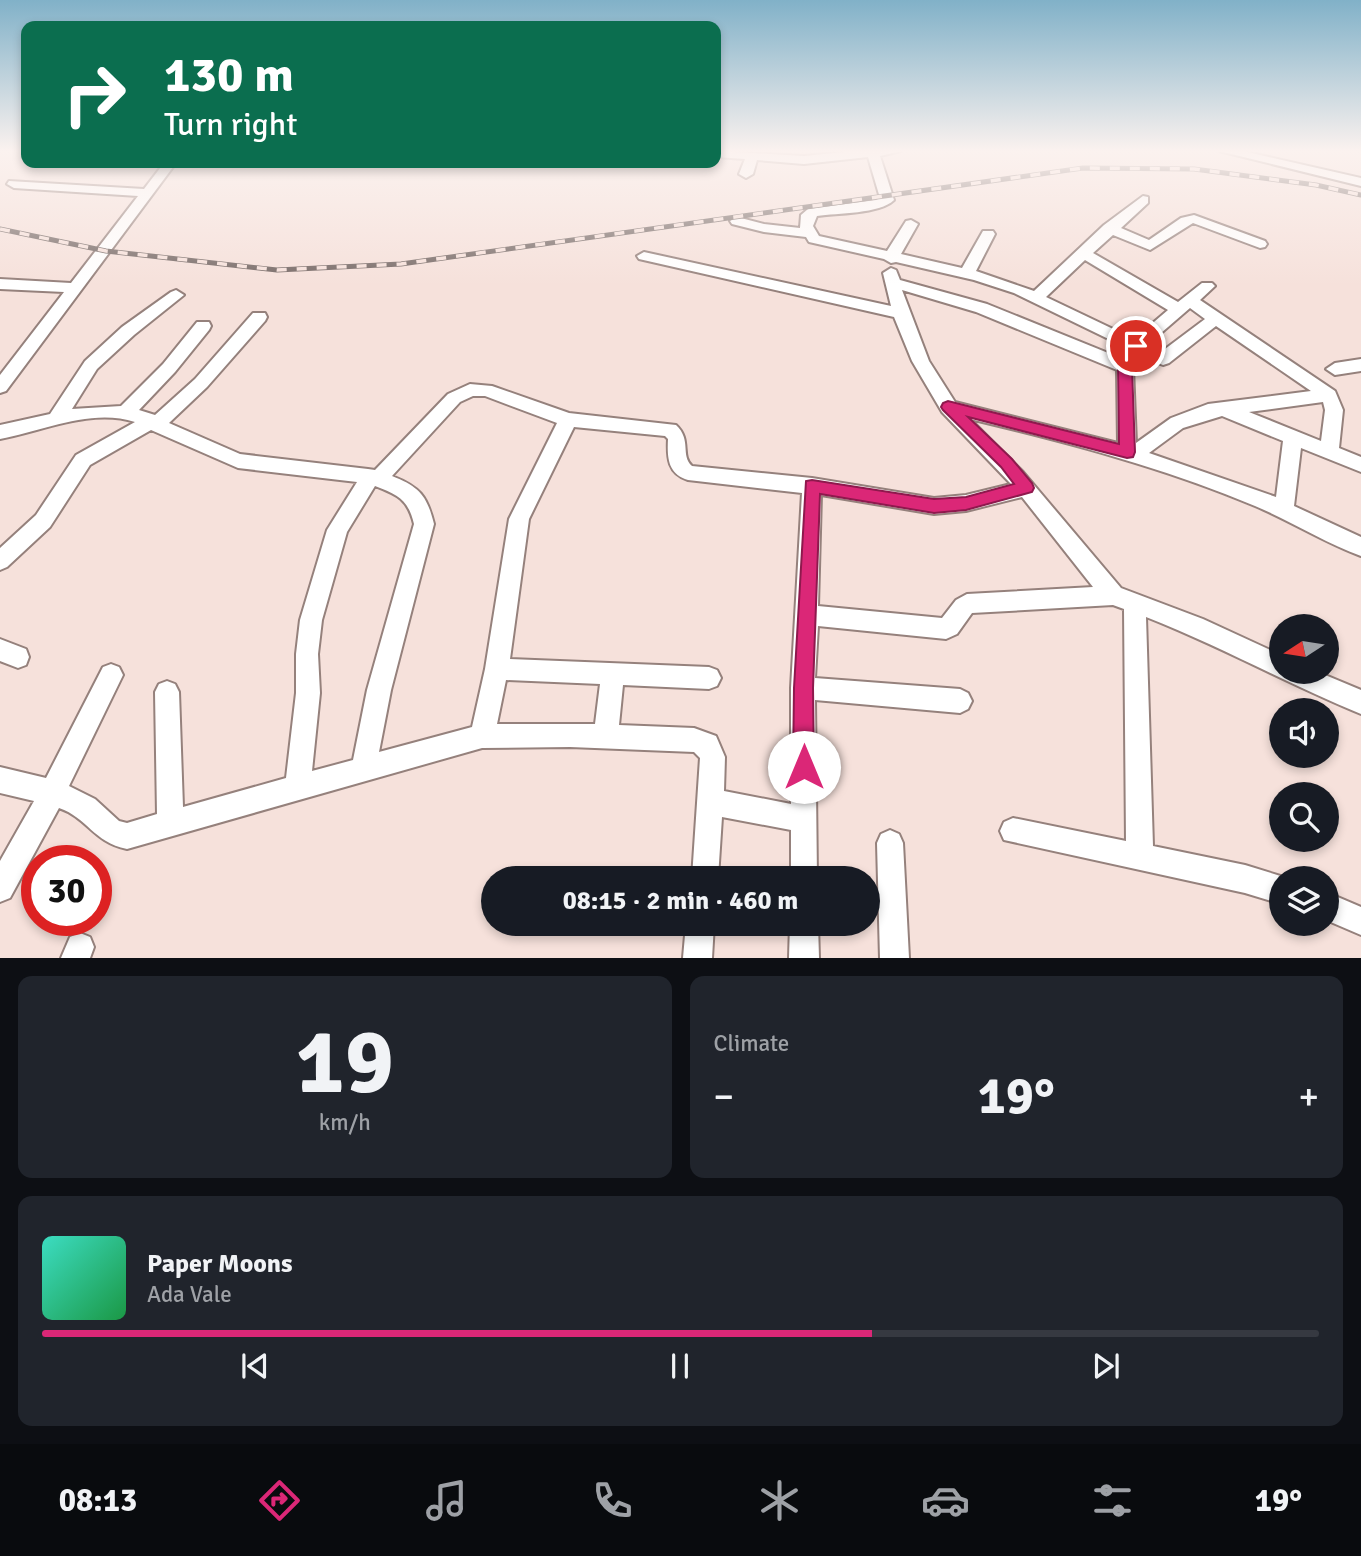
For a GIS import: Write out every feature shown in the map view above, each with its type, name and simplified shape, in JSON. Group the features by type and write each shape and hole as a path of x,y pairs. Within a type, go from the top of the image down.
{"street":[{"path":"0,387 145,196"},
{"path":"808,233 808,215 813,212 879,204 887,200 885,196"},
{"path":"1035,298 1109,228 1143,200"},
{"path":"1109,228 1150,246 1186,222 1198,219 1260,244"},
{"path":"737,221 764,228 808,233 818,241 967,274 1035,298 1163,359 1217,318"},
{"path":"911,224 890,258 892,283 899,313 932,381 948,407 1006,463 1124,600 1140,857"},
{"path":"967,274 988,234"},
{"path":"1083,253 1185,305 1217,318 1329,395 1334,410 1329,452"},
{"path":"644,256 899,313"},
{"path":"892,283 932,290 975,304 1125,367"},
{"path":"0,284 77,288"},
{"path":"1130,454 1125,367 1135,347 1207,286"},
{"path":"56,420 91,365 128,331 176,295"},
{"path":"0,561 43,522 74,470 83,460 155,423 201,383 259,317"},
{"path":"125,413 162,376 203,326"},
{"path":"1335,369 1361,365"},
{"path":"298,786 308,693 307,654 311,620 337,530 376,477 454,398 470,390 486,390 568,420 670,430 677,437 676,458 679,467 688,473 812,486 934,506 966,503 1026,488"},
{"path":"1130,454 1177,422 1220,409 1329,395"},
{"path":"948,407 1130,454 1196,475 1284,508 1361,547"},
{"path":"1220,409 1361,465"},
{"path":"0,432 94,412 125,413 155,423 240,462 376,477 417,499 425,513 424,524 379,690 363,771"},
{"path":"482,736 497,669 519,519 568,420"},
{"path":"1284,508 1293,437"},
{"path":"804,866 803,688 812,486"},
{"path":"807,615 946,629 967,604 1124,600 1195,626 1269,661"},
{"path":"497,669 709,678"},
{"path":"606,736 613,674"},
{"path":"0,888 52,794 111,676"},
{"path":"1319,684 1361,702"},
{"path":"803,688 960,701"},
{"path":"167,692 170,825"},
{"path":"0,780 77,802 114,835 145,833 298,786 363,771 482,736 606,736 702,742 713,757 706,866"},
{"path":"711,803 804,820"},
{"path":"1013,831 1269,886"},
{"path":"890,843 895,957"},
{"path":"1339,912 1361,921"},
{"path":"697,957 700,936"},
{"path":"804,936 804,957"}],"railway":[{"path":"0,229 106,251 277,270 401,264 886,196"}],"route":[{"path":"804,767 803,688 812,486 934,506 966,503 1026,488 1006,463 948,407 1127,452 1125,367 1136,346"}]}
